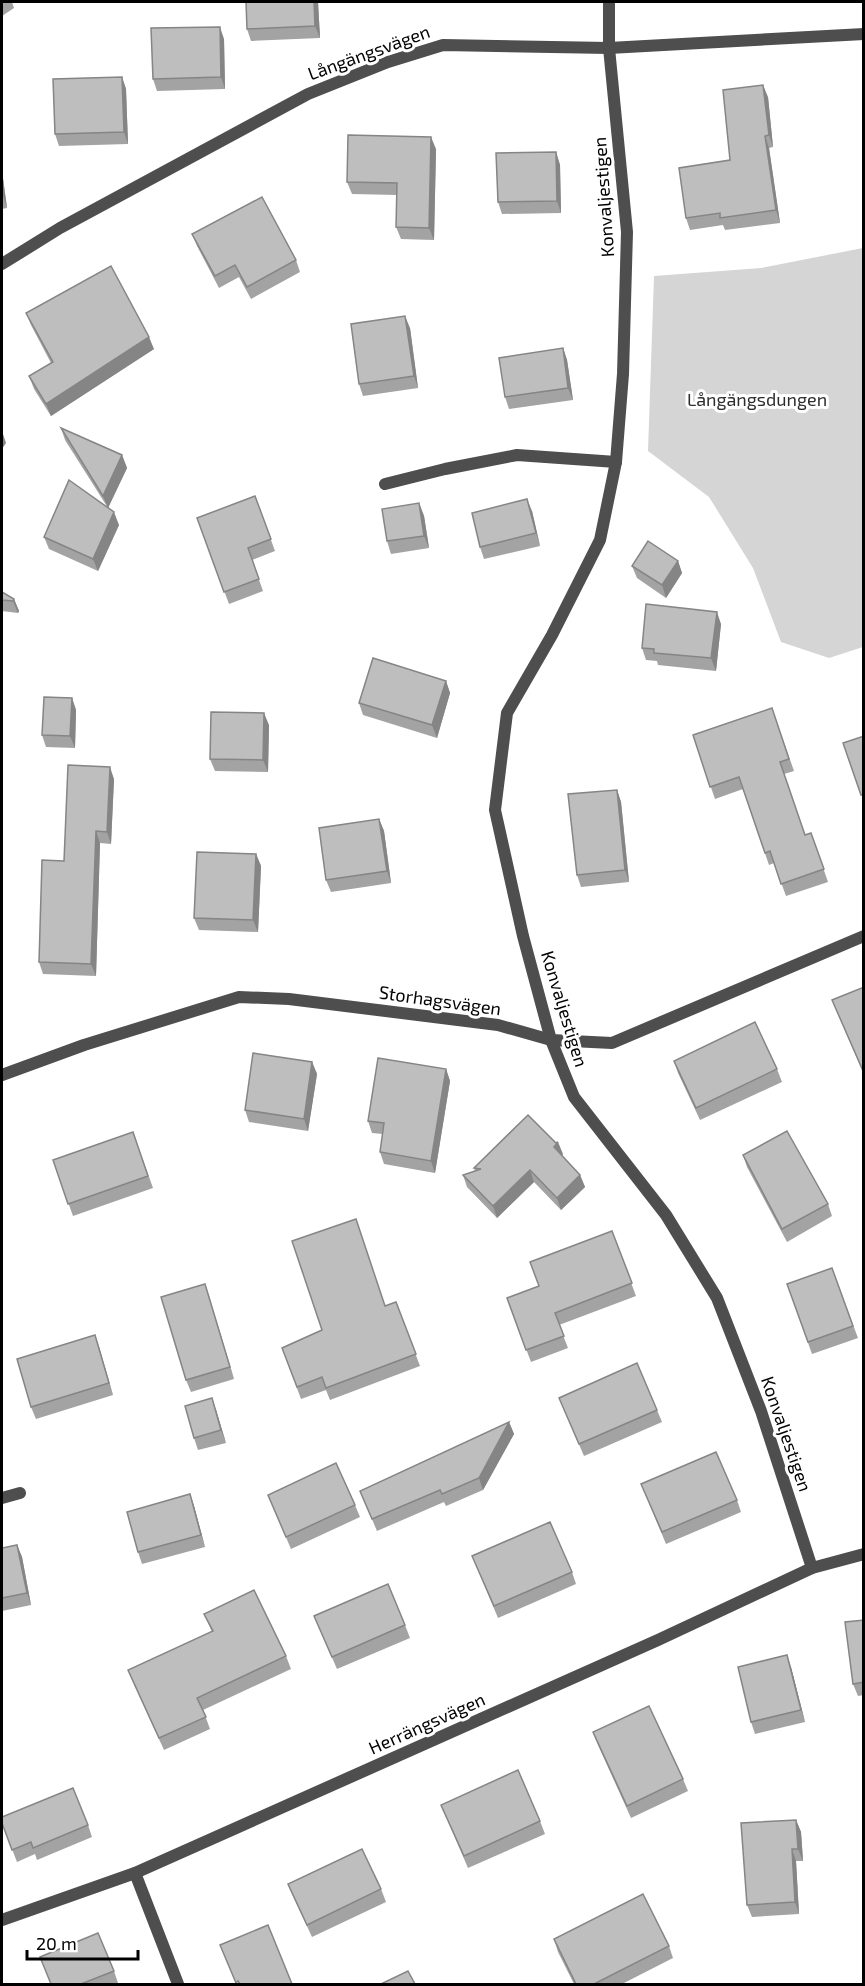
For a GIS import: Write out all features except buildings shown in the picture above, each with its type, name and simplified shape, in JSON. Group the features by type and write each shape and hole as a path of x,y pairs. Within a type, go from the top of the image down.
{"street":[{"name":"Konvaljestigen","path":"609,2 609,48 627,232 623,374 616,462 600,540 552,635 507,713 495,810 523,936 551,1040 574,1097 666,1215 717,1298 761,1411 812,1568"},
{"name":"Långängsvägen","path":"2,264 60,228 308,94 388,62 443,45 609,48 864,34"},
{"path":"385,484 517,455 616,462"},
{"name":"Storhagsvägen","path":"2,1075 84,1045 239,997 289,999 498,1025 551,1040 612,1043 864,936"},
{"path":"2,1498 21,1493"},
{"name":"Herrängsvägen","path":"2,1920 135,1873 658,1640 812,1568 864,1554"},
{"path":"135,1873 178,1984"}],"green space":[{"name":"Långängsdungen","path":"863,248 863,647 829,658 781,642 753,568 709,497 648,451 654,276 761,268"}]}
